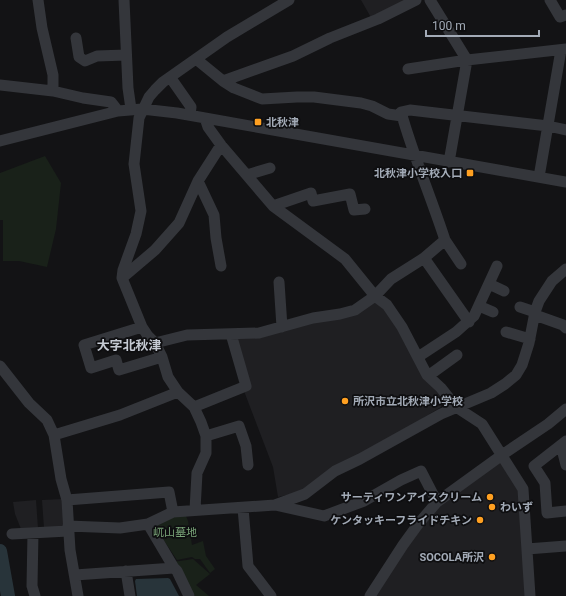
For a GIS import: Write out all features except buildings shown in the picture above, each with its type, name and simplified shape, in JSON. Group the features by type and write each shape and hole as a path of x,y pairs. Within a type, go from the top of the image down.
{"street":[{"path":"38,0 42,28 53,75 53,91"},
{"path":"124,0 128,88 137,109 139,118 134,164 141,211 136,234 123,270 122,278 142,327 148,336 156,343 168,377 178,392 194,407 206,436 206,453 196,473 194,510"},
{"path":"137,109 170,76 227,37 289,0"},
{"path":"223,81 293,56 330,38 378,19 416,0"},
{"path":"430,0 467,60 449,162"},
{"path":"550,0 560,17 566,15"},
{"path":"76,38 79,57 85,61 97,56 126,55"},
{"path":"408,69 467,60 564,50 539,178"},
{"path":"196,59 234,88 262,99 269,100 314,97 361,103 372,106 388,114 402,116"},
{"path":"170,76 191,107 190,115"},
{"path":"0,85 53,91 83,98 111,102 118,111"},
{"path":"0,141 118,111 137,109 190,115 566,182"},
{"path":"460,264 445,240 434,205 414,156 400,112 410,110 457,115 548,126 566,130"},
{"path":"205,118 208,127 221,145 273,206 345,259 375,296 387,305 402,327 428,376 441,388 456,407 482,424 523,489 530,596"},
{"path":"122,278 155,250 179,223 198,181 221,145"},
{"path":"247,174 270,168"},
{"path":"198,181 214,215 221,266"},
{"path":"273,206 311,193 313,200 350,194 354,210 365,209"},
{"path":"156,343 187,336 259,333 313,318 356,310 375,296 391,279 424,258 445,240"},
{"path":"424,258 469,322"},
{"path":"418,357 469,322 474,316 498,266"},
{"path":"12,534 68,529 120,528 148,524 173,512 243,508 275,504 305,494 335,471 360,459 441,414 490,393 516,375 522,365 530,340 539,301 552,280 566,269"},
{"path":"279,282 282,327"},
{"path":"489,284 504,291"},
{"path":"479,306 493,312"},
{"path":"520,307 563,325 566,328"},
{"path":"142,327 84,345 91,368 116,360 119,370 162,357"},
{"path":"506,332 530,340"},
{"path":"194,407 246,386 231,334"},
{"path":"428,376 457,355"},
{"path":"0,366 29,403 47,420 54,435 60,479 67,500 68,529 78,596"},
{"path":"54,435 120,415 178,392"},
{"path":"370,596 407,539 437,502 542,428 566,409"},
{"path":"206,436 239,426 246,446 248,465"},
{"path":"564,443 566,465"},
{"path":"564,443 534,466 545,483 547,513 566,511"},
{"path":"275,504 324,516 364,501 400,480 421,471 437,502"},
{"path":"67,500 169,492 173,512"},
{"path":"243,508 248,566 271,596"},
{"path":"148,524 177,571 189,596"},
{"path":"33,533 32,586 35,596"},
{"path":"527,549 566,546"},
{"path":"74,575 174,568"},
{"path":"126,571 130,596"}],"shaded area":[{"path":"361,0 416,0 373,21"},
{"name":"所沢市立北秋津小学校","path":"377,302 384,306 443,395 441,407 305,491 278,497 273,467 244,391 235,336"},
{"name":"SOCOLA所沢","path":"502,455 523,489 530,596 370,596 419,523"},
{"path":"64,499 65,527 44,528 42,500"},
{"path":"36,500 38,528 21,529 15,514 13,502"},
{"path":"168,578 179,596 137,596 136,579"}],"green space":[{"path":"45,156 61,183 56,229 47,267 19,261 3,261 3,220 0,220 0,173"},
{"name":"屼山墓地","path":"177,515 186,516 192,545 203,541 206,556 215,569 210,573 200,559 195,559 192,557 177,560 155,527 156,524"},
{"path":"193,559 210,574 196,585 209,596 195,596 173,562"}],"waterway":[{"path":"0,551 8,596"}],"place":[{"name":"北秋津","path":"258,122"},
{"name":"北秋津小学校入口","path":"470,173"},
{"name":"所沢市立北秋津小学校","path":"345,401"},
{"name":"サーティワンアイスクリーム","path":"490,497"},
{"name":"わいず","path":"492,507"},
{"name":"ケンタッキーフライドチキン","path":"480,520"},
{"name":"SOCOLA所沢","path":"492,557"}],"district":[{"name":"大字北秋津","path":"129,345"}]}
